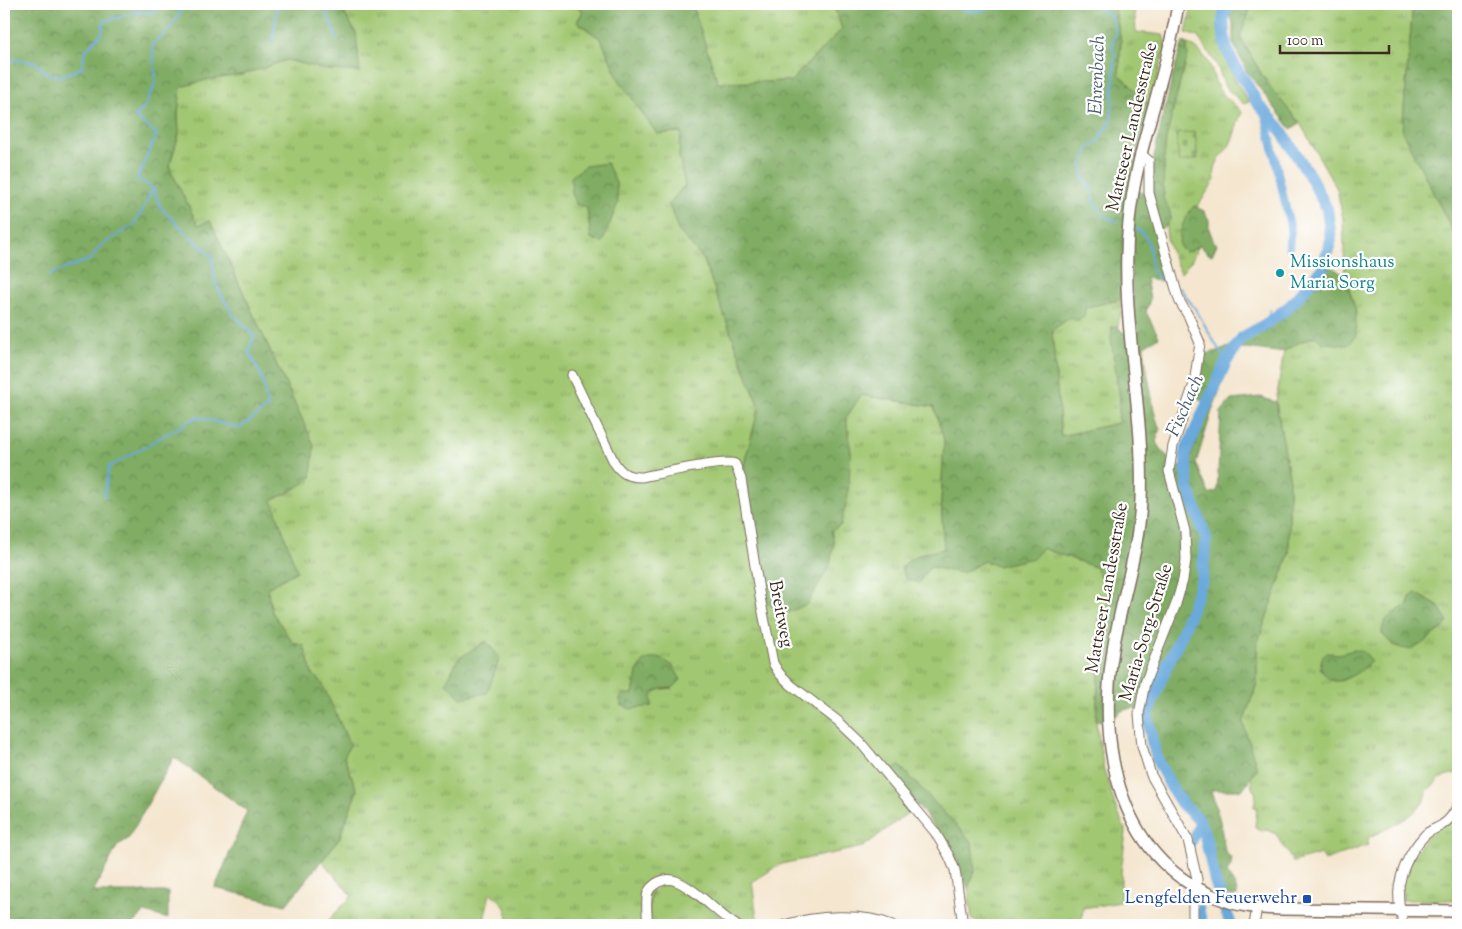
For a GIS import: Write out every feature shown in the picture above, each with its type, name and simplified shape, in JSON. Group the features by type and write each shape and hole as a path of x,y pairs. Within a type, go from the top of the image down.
{"main road":[{"name":"Mattseer Landesstraße","path":"1178,4 1167,58 1141,154 1129,220 1126,269 1128,310 1142,468 1141,511 1112,651 1108,689 1108,722 1112,760 1118,784 1132,822 1146,844 1174,873 1196,888 1209,894 1236,904 1257,908 1458,911"}],"street":[{"name":"Maria-Sorg-Straße","path":"1141,154 1149,162 1149,193 1174,284 1180,302 1189,317 1200,343 1194,384 1173,446 1170,471 1185,531 1186,560 1183,580 1176,604 1145,683 1139,714 1142,746 1151,775 1188,840 1197,879 1192,905 1193,925"},
{"name":"Breitweg","path":"572,375 614,462 624,474 632,477 641,477 714,464 731,462 735,464 741,479 773,663 779,673 791,685 838,721 860,742 935,832 950,856 955,870 963,925"},
{"path":"1402,925 1399,902 1400,882 1404,866 1425,835 1446,822 1458,804"},
{"path":"648,925 647,898 650,889 656,883 667,879 676,881 689,889 727,920 736,925"},
{"path":"1254,925 1257,908"},
{"path":"784,925 808,919 829,917 873,920 892,925"}],"green space":[{"path":"4,4 342,4 343,11 356,33 360,72 328,70 287,60 241,75 206,80 181,87 178,114 179,134 169,167 198,225 210,221 314,445 311,478 292,491 272,500 297,571 267,588 272,612 293,643 304,646 312,674 321,681 350,745 344,757 357,790 339,839 286,905 215,888 247,811 174,757 128,839 118,845 93,892 168,892 168,919 145,912 131,925 4,925"},
{"path":"342,4 574,4 583,11 577,22 601,39 619,80 681,132 679,157 685,185 669,204 678,230 703,259 759,407 742,472 834,542 831,530 851,453 846,418 861,395 934,407 944,440 941,502 944,550 923,553 919,583 931,567 962,573 984,561 997,566 1042,548 1095,567 1109,592 1098,683 1096,721 1104,770 1126,832 1121,872 1121,902 1083,908 1081,925 981,925 972,920 968,888 975,871 918,805 863,847 781,864 752,882 758,925 740,925 677,880 653,884 647,925 508,925 504,906 490,893 483,925 324,925 352,896 322,861 339,839 357,791 344,757 321,681 312,674 304,646 293,643 272,612 267,588 297,571 271,500 292,491 314,445 210,221 198,226 169,167 179,134 178,114 181,87 206,80 241,75 287,60 328,70 356,33 343,11","holes":["587,208 602,243 591,238","635,685 673,688 661,689 651,693 652,705 620,699 624,695 633,694"]},
{"path":"574,4 683,4 693,7 718,83 791,81 842,29 833,4 1114,4 1121,42 1119,74 1150,105 1125,215 1120,300 1086,307 1084,317 1077,321 1071,317 1052,330 1061,436 1118,423 1120,399 1111,339 1112,327 1118,326 1122,332 1135,335 1130,253 1137,191 1146,194 1175,67 1183,42 1186,43 1188,55 1166,139 1164,158 1163,198 1171,218 1166,226 1156,231 1169,279 1159,281 1146,278 1150,299 1146,312 1159,337 1144,346 1154,410 1160,429 1156,442 1176,469 1191,456 1209,409 1195,394 1204,355 1245,342 1282,319 1331,266 1345,276 1356,312 1356,337 1348,345 1323,343 1315,336 1284,351 1277,352 1246,348 1237,351 1230,363 1212,411 1196,463 1209,494 1217,491 1221,412 1231,400 1260,397 1276,402 1289,476 1289,554 1257,644 1257,683 1243,723 1257,769 1242,790 1211,790 1220,821 1225,851 1232,858 1227,872 1235,886 1237,896 1221,893 1203,819 1174,782 1159,755 1151,713 1134,708 1123,710 1113,718 1096,721 1098,683 1109,593 1095,567 1042,548 1034,558 997,566 984,561 962,573 931,567 919,583 906,579 901,568 911,559 921,554 944,549 941,502 944,440 934,407 861,395 846,418 851,453 848,495 841,525 831,531 834,542 830,565 807,604 787,613 763,602 742,472 759,407 703,259 678,230 669,204 685,185 679,157 681,132 657,134 619,80 601,39 577,22 583,11"},
{"path":"683,4 833,4 842,29 791,81 718,83 693,7"},
{"path":"1114,4 1134,4 1136,32 1163,35 1166,44 1150,105 1119,74 1121,42"},
{"path":"1192,4 1224,4 1218,20 1220,42 1227,64 1249,102 1244,104 1225,87 1217,65 1198,37 1186,33"},
{"path":"1226,4 1252,4 1240,37 1268,85 1300,123 1291,129 1247,72 1233,43 1233,23"},
{"path":"1252,4 1413,4 1402,131 1458,241 1458,775 1453,774 1441,778 1427,791 1420,807 1394,825 1368,838 1368,845 1325,860 1321,854 1293,862 1276,834 1255,827 1257,807 1254,807 1256,794 1252,788 1251,777 1257,769 1243,723 1257,683 1257,644 1289,554 1289,476 1276,402 1284,351 1316,336 1356,312 1345,276 1343,219 1337,189 1300,123 1268,85 1240,37","holes":["1410,597 1425,598 1439,607 1444,628 1429,639 1398,647 1382,634 1401,609 1408,605","1331,653 1338,654 1368,666 1341,681 1327,677 1320,668 1322,658"]},
{"path":"1413,4 1458,4 1458,241 1402,131"},
{"path":"1186,43 1204,56 1211,68 1219,90 1242,112 1232,141 1218,161 1214,173 1215,180 1197,207 1194,206 1191,251 1200,244 1191,261 1181,273 1168,242 1166,230 1167,223 1171,218 1163,198 1166,139 1185,67"},
{"path":"1195,132 1198,159 1179,162 1176,134"},
{"path":"607,163 616,183 618,203 602,243 591,238 587,208 576,204 572,193 571,177 585,166"},
{"path":"1194,206 1204,211 1209,220 1209,229 1213,240 1217,244 1212,255 1207,253 1200,245 1191,251 1185,252 1179,246 1183,224"},
{"path":"1120,300 1121,312 1118,326 1112,327 1120,397 1118,423 1061,436 1052,330 1086,307"},
{"path":"1416,593 1439,607 1448,622 1443,628 1419,645 1407,649 1401,648 1382,634 1384,623 1394,613 1408,605 1410,597"},
{"path":"486,641 500,658 487,693 461,698 446,683 458,659"},
{"path":"1354,650 1364,652 1371,661 1365,667 1343,680 1334,681 1328,678 1320,668 1322,658 1327,653 1338,654"},
{"path":"659,657 673,666 681,680 673,688 661,689 652,693 652,706 631,709 621,705 620,699 624,694 633,694 637,671 645,660"},
{"path":"899,765 972,842 975,871 968,888 945,841 891,770"},
{"path":"1458,808 1458,900 1402,900 1402,881 1406,867 1428,835"},
{"path":"663,883 676,884 733,925 650,925 649,907 651,896 657,887"}],"waterway":[{"path":"4,64 14,60 35,62 48,75 61,76 82,68 85,51 102,33 104,21 139,12 153,13 166,4"},
{"path":"104,497 109,467 197,417 240,428 268,407 261,375 249,353 254,336 231,312 216,285 212,256 161,208 153,188 137,179 157,134 135,117 145,106 156,81 152,44 171,26 184,4"},
{"path":"273,39 278,4"},
{"path":"324,4 337,41"},
{"name":"Ehrenbach","path":"946,4 971,11 983,10 995,4"},
{"name":"Ehrenbach","path":"1094,4 1111,17 1116,32 1112,44 1115,55 1112,111 1110,125 1102,133 1098,142 1088,149 1082,164 1083,177 1092,191 1094,203 1104,216 1117,221"},
{"name":"Fischach","path":"1227,4 1223,20 1226,47 1234,65 1257,103 1279,127 1311,178 1327,209 1331,240 1322,269 1290,306 1266,324 1242,338 1226,362 1185,453 1188,488 1206,538 1202,580 1183,631 1147,715 1158,762 1182,804 1199,820 1206,840 1215,881 1231,925"},
{"path":"1265,113 1291,230 1289,247"},
{"path":"49,275 91,259 100,246 133,225 153,188"},
{"name":"Ehrenbach","path":"1137,229 1142,232 1148,242 1152,271 1173,289"},
{"name":"Ehrenbach","path":"1180,288 1196,310 1226,362"},
{"path":"1266,324 1270,310"},
{"path":"1192,843 1199,820"},
{"path":"1200,908 1204,925"}],"place":[{"name":"Missionshaus Maria Sorg","path":"1280,273"},
{"name":"Lengfelden Feuerwehr","path":"1307,899"}]}
